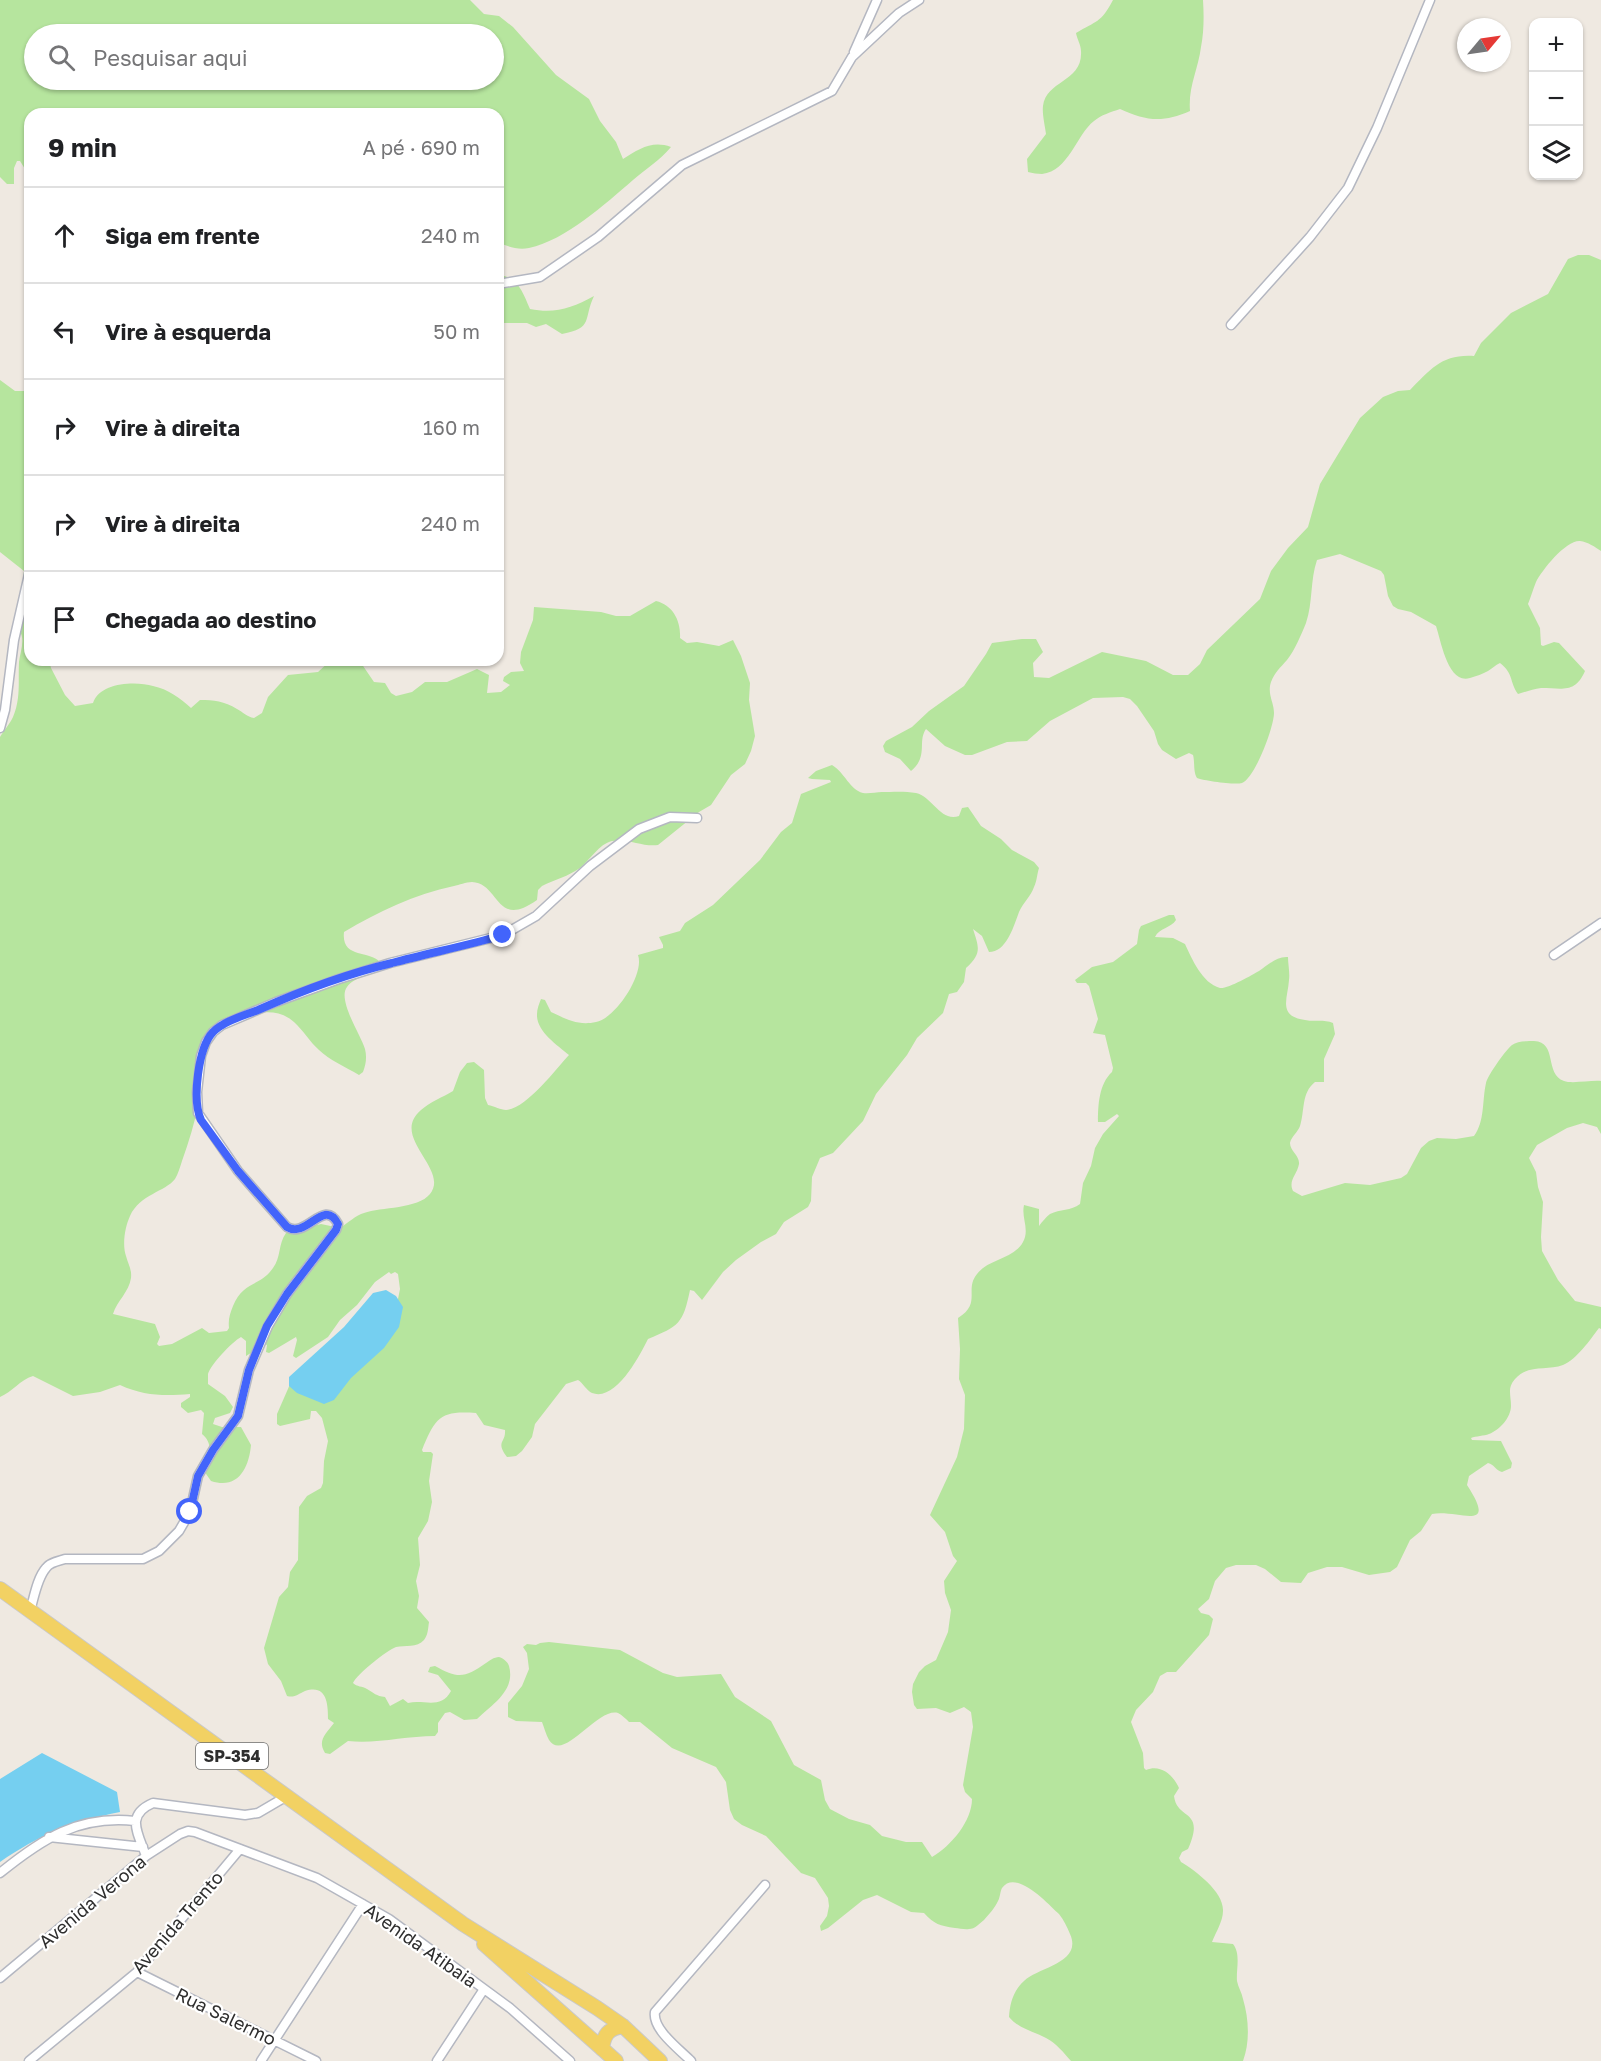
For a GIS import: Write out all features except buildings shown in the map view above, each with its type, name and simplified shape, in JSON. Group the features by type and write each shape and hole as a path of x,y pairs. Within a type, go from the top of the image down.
{"main road":[{"name":"SP-354","path":"0,1589 463,1924 623,2026 660,2061"},
{"name":"SP-354","path":"463,1924 616,2061"},
{"path":"602,2049 607,2032 623,2026"}],"street":[{"path":"504,283 540,276 598,237 682,165 832,91 852,57 877,0"},
{"path":"852,57 899,13 919,0"},
{"path":"1232,325 1310,237 1348,188 1377,128 1430,0"},
{"path":"0,728 5,710 14,640 24,596"},
{"path":"30,1611 46,1568 52,1563 65,1559 143,1559 159,1551 179,1531 190,1512 198,1476 213,1450 238,1416 249,1370 267,1326 287,1294 336,1230 338,1224 329,1215 323,1215 300,1230 293,1231 287,1227 238,1171 201,1120 197,1106 201,1056 213,1032 222,1024 339,979 390,963 503,935 536,916 590,866 639,829 670,817 697,818"},
{"path":"1554,955 1601,922"},
{"path":"49,1837 144,1851 135,1821 143,1807 153,1803 245,1815 258,1813 287,1796"},
{"path":"0,1873 49,1837 85,1823 104,1819 135,1821"},
{"name":"Avenida Verona","path":"0,1978 144,1851 188,1831"},
{"name":"Avenida Atibaia","path":"188,1831 294,1868 389,1919 510,2008 570,2061"},
{"name":"Avenida Trento","path":"29,2061 136,1972 240,1849"},
{"path":"691,2061 657,2027 655,2012 765,1885"},
{"path":"261,2061 363,1904"},
{"name":"Rua Salermo","path":"136,1972 316,2061"},
{"path":"438,2061 484,1989"}],"green space":[{"path":"0,0 470,0 484,14 499,16 513,27 556,75 589,99 600,121 616,142 623,159 652,145 671,147 584,220 543,244 525,249 504,244 504,108 24,108 24,167 20,161 17,161 14,168 14,184 7,184 0,177"},
{"path":"1113,0 1203,0 1203,35 1190,94 1190,111 1155,119 1120,109 1097,119 1088,127 1066,160 1059,166 1042,174 1028,172 1027,159 1046,134 1043,106 1046,97 1050,91 1071,75 1080,61 1081,49 1076,33 1101,17"},
{"path":"1578,255 1589,255 1601,260 1601,551 1580,541 1568,545 1549,563 1539,577 1528,604 1540,628 1541,645 1559,643 1585,671 1577,683 1562,689 1541,688 1518,694 1509,674 1500,663 1470,678 1456,675 1443,651 1436,626 1411,612 1393,606 1381,571 1340,554 1317,560 1306,623 1293,652 1271,682 1274,713 1267,740 1258,762 1242,783 1197,778 1193,755 1189,753 1176,759 1162,750 1154,731 1137,706 1130,699 1123,697 1093,698 1050,721 1027,741 1007,742 972,755 965,755 945,746 926,729 922,739 920,760 911,771 900,759 885,752 883,746 886,741 912,727 929,711 964,686 992,643 1036,639 1043,652 1033,663 1034,677 1049,678 1102,652 1146,661 1173,675 1188,675 1200,664 1207,650 1260,599 1271,571 1308,527 1320,484 1360,418 1383,397 1398,391 1410,390 1431,369 1445,360 1474,356 1481,343 1511,313 1548,294 1568,259"},
{"path":"504,276 519,286 530,309 547,311 563,309 594,296 586,321 579,329 572,332 562,334 546,324 536,327 527,323 504,323"},
{"path":"0,380 15,391 24,391 24,571 0,552"},
{"path":"24,571 24,666 50,666 65,695 75,706 93,703 97,696 111,687 146,684 164,689 191,708 200,700 214,701 228,704 254,718 262,713 268,697 288,675 318,672 324,666 363,666 374,682 385,683 391,693 396,696 412,692 425,682 447,682 477,669 489,675 487,693 501,692 510,685 503,681 504,677 511,672 524,671 520,663 521,652 533,620 534,607 630,616 656,601 667,606 675,615 680,638 687,643 697,642 719,646 733,640 750,683 749,700 755,736 745,764 731,775 711,805 658,845 624,841 607,843 580,868 542,886 538,890 537,900 523,908 513,910 505,908 488,889 481,884 470,882 439,889 411,899 344,932 344,941 351,950 380,962 373,970 350,983 345,993 347,1009 366,1052 365,1066 359,1075 323,1054 294,1022 284,1015 260,1013 248,1016 225,1027 206,1041 199,1102 192,1132 177,1175 171,1183 146,1198 134,1209 128,1220 125,1236 124,1246 131,1278 113,1314 155,1324 160,1337 157,1344 159,1346 172,1344 202,1328 209,1333 227,1331 230,1314 237,1298 273,1268 286,1233 321,1224 340,1228 361,1214 408,1205 430,1194 434,1184 433,1174 415,1142 412,1131 413,1120 421,1110 453,1091 460,1072 467,1063 474,1062 484,1070 485,1098 488,1105 506,1110 514,1108 531,1096 569,1055 548,1037 540,1026 537,1014 541,999 545,1000 551,1012 578,1022 596,1022 612,1013 633,984 639,963 638,955 663,948 659,937 680,931 685,923 713,905 760,860 781,832 792,823 801,794 831,782 808,778 816,771 832,765 854,788 863,793 899,792 922,795 947,816 959,816 962,808 968,807 981,826 1001,839 1012,850 1034,862 1039,868 1033,890 1001,948 989,952 982,936 973,929 978,950 975,958 966,968 964,982 957,992 949,994 943,1013 917,1038 907,1055 876,1094 863,1121 833,1153 820,1158 812,1177 811,1201 808,1207 784,1222 776,1234 736,1260 723,1272 702,1300 690,1290 682,1317 667,1331 648,1339 633,1365 618,1384 610,1391 601,1394 590,1392 578,1380 566,1384 535,1424 532,1437 516,1456 507,1457 502,1448 505,1430 484,1425 476,1413 454,1413 440,1418 435,1423 422,1450 433,1454 429,1481 432,1502 428,1521 418,1538 420,1565 416,1581 419,1596 417,1608 429,1622 427,1634 421,1643 396,1647 386,1653 353,1683 385,1697 390,1706 403,1699 408,1703 432,1703 447,1697 451,1691 438,1675 428,1672 430,1667 435,1666 461,1675 472,1672 495,1658 505,1660 509,1666 510,1675 509,1683 501,1697 477,1719 464,1720 450,1712 445,1713 438,1723 438,1732 435,1736 348,1741 330,1754 325,1753 322,1741 334,1723 328,1719 325,1697 318,1690 287,1696 281,1681 268,1664 264,1648 279,1597 288,1587 290,1572 298,1560 299,1507 307,1496 321,1488 328,1441 322,1418 316,1411 311,1411 310,1419 280,1426 277,1424 277,1414 291,1382 397,1304 400,1289 398,1274 389,1272 375,1282 357,1305 340,1320 328,1337 296,1358 293,1356 296,1337 269,1353 266,1352 267,1345 265,1344 246,1356 246,1341 241,1337 217,1359 208,1374 208,1384 225,1396 233,1407 230,1413 215,1418 213,1424 222,1427 241,1427 251,1445 245,1469 235,1480 220,1483 211,1481 204,1471 209,1456 209,1447 202,1434 204,1413 201,1410 188,1413 181,1407 181,1403 190,1397 190,1394 154,1394 120,1385 100,1392 73,1396 33,1376 0,1397 0,737 16,710 22,641 19,630"},
{"path":"1174,915 1176,920 1155,937 1173,938 1185,944 1198,970 1214,985 1220,988 1228,986 1256,973 1276,959 1288,957 1287,1010 1296,1018 1333,1023 1335,1034 1324,1059 1324,1082 1315,1082 1307,1091 1302,1120 1290,1143 1299,1161 1292,1187 1293,1191 1302,1196 1345,1183 1370,1185 1401,1178 1407,1174 1421,1148 1429,1141 1437,1138 1456,1139 1474,1136 1482,1117 1487,1079 1505,1052 1517,1043 1534,1041 1546,1047 1554,1072 1564,1081 1601,1081 1601,1134 1597,1127 1583,1123 1567,1128 1537,1145 1529,1158 1536,1172 1543,1202 1542,1251 1558,1280 1575,1301 1601,1307 1601,1329 1599,1328 1583,1349 1563,1365 1526,1371 1515,1379 1510,1389 1511,1410 1504,1423 1487,1435 1471,1438 1472,1440 1501,1441 1512,1463 1511,1468 1502,1472 1488,1463 1469,1476 1467,1485 1476,1500 1479,1510 1477,1514 1471,1516 1432,1514 1421,1531 1410,1540 1397,1567 1390,1572 1369,1575 1342,1567 1327,1567 1308,1573 1301,1583 1281,1582 1256,1565 1236,1565 1226,1568 1215,1581 1209,1599 1198,1609 1213,1619 1209,1635 1176,1672 1167,1672 1160,1676 1153,1692 1136,1710 1131,1722 1143,1753 1144,1768 1146,1770 1157,1768 1166,1772 1173,1779 1179,1788 1174,1796 1176,1804 1192,1821 1193,1836 1188,1849 1182,1852 1179,1858 1181,1862 1208,1883 1222,1904 1222,1919 1212,1942 1233,1944 1237,1952 1237,1981 1245,2007 1248,2038 1243,2061 1071,2061 1050,2040 1022,2027 1009,2017 1013,1998 1020,1985 1031,1976 1065,1958 1072,1944 1061,1916 1032,1890 1015,1882 1008,1883 1002,1888 999,1900 992,1911 971,1929 941,1925 924,1913 911,1912 877,1895 863,1900 821,1931 820,1926 827,1916 828,1898 815,1878 801,1873 766,1836 734,1819 730,1810 726,1782 716,1767 672,1748 640,1722 629,1722 618,1713 610,1713 600,1718 572,1740 563,1745 555,1745 549,1740 542,1722 516,1721 508,1717 508,1703 522,1686 529,1669 527,1653 523,1647 527,1644 536,1645 549,1642 620,1650 663,1673 677,1677 721,1674 735,1697 771,1721 794,1765 821,1780 825,1800 830,1809 849,1819 870,1825 882,1836 906,1842 922,1842 932,1857 953,1840 964,1824 971,1807 972,1799 965,1792 963,1785 973,1727 971,1712 964,1707 950,1713 936,1708 917,1709 912,1692 919,1672 936,1660 948,1632 951,1610 945,1593 944,1581 957,1561 945,1532 930,1515 957,1457 964,1429 965,1395 959,1379 958,1318 969,1307 973,1280 977,1274 988,1265 1014,1252 1023,1242 1026,1233 1024,1205 1039,1209 1039,1226 1050,1214 1080,1204 1083,1183 1091,1166 1095,1148 1103,1134 1119,1116 1117,1114 1105,1122 1098,1122 1102,1089 1113,1068 1105,1035 1093,1033 1098,1019 1089,986 1086,983 1077,983 1075,980 1092,967 1113,962 1137,944 1141,926"}],"water":[{"path":"386,1290 396,1296 403,1307 399,1327 384,1348 351,1378 334,1400 324,1404 297,1393 289,1386 289,1377 344,1327 373,1293"},
{"path":"42,1753 117,1792 120,1812 57,1830 0,1862 0,1779"}],"route":[{"path":"190,1512 198,1476 213,1450 238,1416 249,1370 267,1326 287,1294 336,1230 338,1224 329,1215 323,1215 300,1230 293,1231 287,1227 238,1171 201,1120 198,1113 197,1092 201,1056 206,1042 222,1024 339,979 390,963 503,935"}]}
